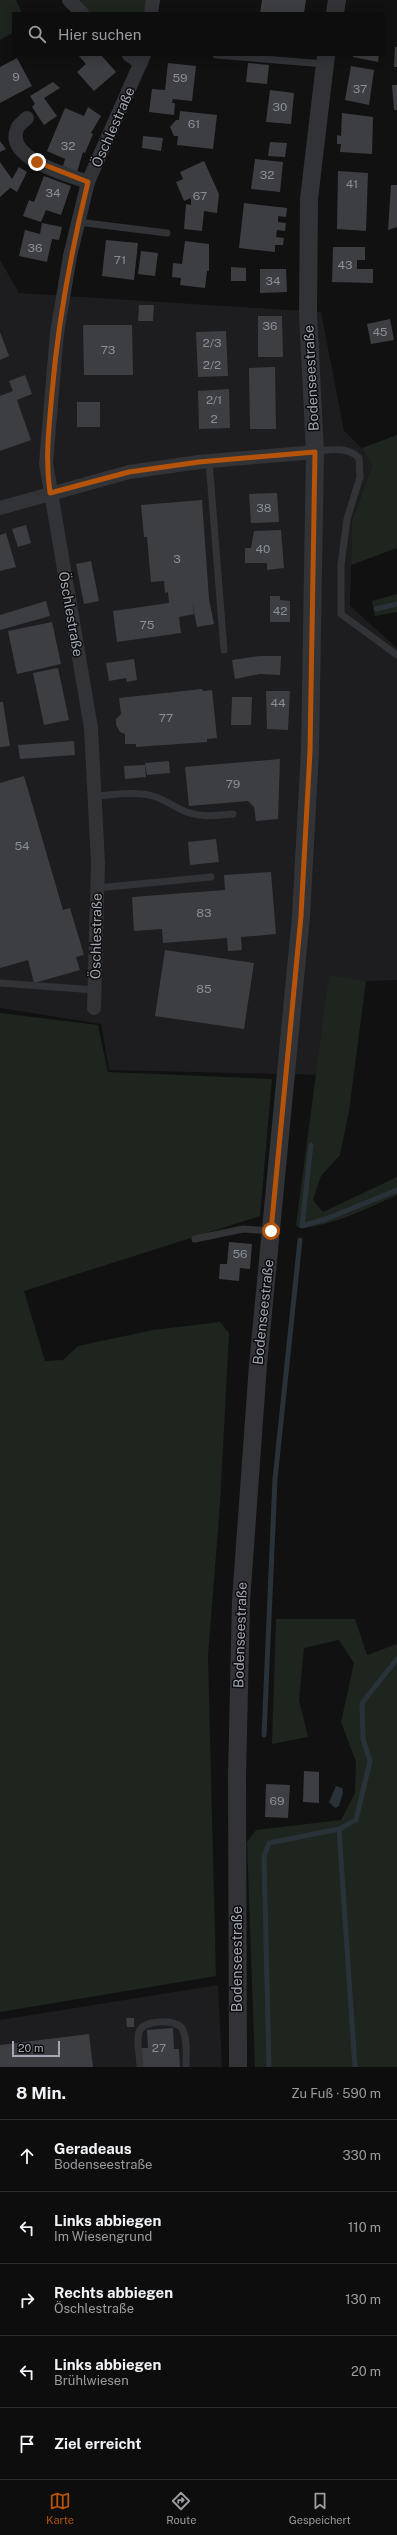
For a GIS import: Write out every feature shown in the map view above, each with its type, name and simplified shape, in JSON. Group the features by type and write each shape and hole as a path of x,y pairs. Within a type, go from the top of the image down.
{"street":[{"path":"69,0 81,12"},
{"path":"151,12 153,0"},
{"path":"334,12 337,0"},
{"path":"132,56 142,59"},
{"name":"Öschlestraße","path":"94,1008 97,888 91,728 46,463 57,333 70,256 78,222 88,182 142,59"},
{"name":"Bodenseestraße","path":"238,2067 237,1792 241,1601 258,1365 301,916 310,751 315,452 308,314 309,199 326,60"},
{"path":"27,118 17,128 16,137 18,146 26,156 88,182"},
{"path":"0,508 129,472 209,461 315,452"}],"lane":[{"path":"238,56 326,60"},
{"path":"78,222 168,233"},
{"path":"315,452 346,449 352,450 359,458 360,477 349,508 341,565 341,614 397,655"},
{"path":"209,461 224,650"},
{"path":"94,796 132,794 152,796 175,804 188,813 203,816 233,814"},
{"path":"97,888 211,877"},
{"path":"0,983 95,990"},
{"path":"195,1239 243,1228 271,1231"},
{"path":"140,2067 139,2032 144,2025 150,2023 174,2023 180,2026 184,2033 186,2067"}],"shaded area":[{"path":"0,0 16,0 22,12 12,12 12,34 0,40"},
{"path":"69,0 153,0 151,12 81,12"},
{"path":"0,260 19,293 321,312 344,431 362,448 372,466 352,521 350,606 397,648 397,980 339,982 326,1075 109,1070 101,1024 0,1008"},
{"path":"397,435 397,548 351,565 352,521 372,466 362,448"},
{"path":"397,594 397,612 375,616 372,601"},
{"path":"329,975 366,981 349,1111 340,1155 321,1176 313,1200 323,1212 397,1177 397,1195 337,1220 312,1227 299,1228 296,1225"},
{"path":"0,1013 98,1025 108,1072 272,1079 260,1216 24,1291 45,1361 63,1360 78,1346 153,1330 220,1322 229,1333 220,1504 208,1656 216,1976 0,2012"},
{"path":"276,1619 355,1619 367,1655 397,1644 397,2067 255,2067 247,1842 256,1830 341,1820 355,1793 356,1762 341,1722 354,1663 339,1640 304,1648 299,1700 308,1737 272,1744"},
{"path":"336,1786 342,1788 343,1792 339,1806 335,1808 329,1802"},
{"path":"218,1985 222,2067 0,2067 0,2020"}],"building":[{"path":"262,0 306,0 304,12 260,12"},
{"path":"395,47 397,47 397,67 394,67"},
{"path":"79,56 102,56 116,72 94,91 77,72 86,64"},
{"path":"353,56 379,56 378,62"},
{"path":"17,58 32,86 0,103 0,67"},
{"path":"168,63 196,66 192,101 173,99 172,103 175,103 174,115 149,112 152,89 165,90"},
{"path":"248,63 269,65 267,84 246,82"},
{"path":"351,66 374,70 369,105 345,100"},
{"path":"53,82 60,88 44,98 57,116 44,125 32,107 35,104 30,96"},
{"path":"392,85 397,85 397,110 394,110"},
{"path":"270,90 294,93 291,124 266,122"},
{"path":"88,107 101,116 91,133 93,134 85,153 83,152 77,172 63,166 65,159 47,151 65,108 84,116"},
{"path":"180,111 217,115 213,149 177,145 178,136 174,136 170,127 176,120 179,120"},
{"path":"342,113 373,117 372,154 340,152 341,144 337,144 337,135 341,136"},
{"path":"143,136 163,138 161,151 142,148"},
{"path":"0,141 6,149 0,152"},
{"path":"270,142 287,143 285,157 268,156"},
{"path":"255,159 283,162 280,192 251,189"},
{"path":"204,161 219,194 217,213 204,211 202,231 184,229 186,204 191,205 191,198 184,201 176,182 183,179 180,172"},
{"path":"0,162 12,179 19,167 27,172 17,192 9,187 10,188 0,197"},
{"path":"338,171 368,173 366,231 337,229"},
{"path":"44,176 71,186 61,215 46,210 41,222 23,216 29,200 34,202"},
{"path":"391,185 397,185 397,227 388,230"},
{"path":"244,203 287,208 286,217 278,216 278,222 286,223 285,231 277,230 276,237 284,238 283,245 275,245 275,252 239,248"},
{"path":"42,223 62,227 59,240 52,239 47,262 19,256 25,230 40,234"},
{"path":"106,240 138,243 134,280 102,276"},
{"path":"185,241 209,244 209,271 207,271 205,288 180,285 181,278 172,277 173,263 182,264"},
{"path":"333,247 365,247 365,260 357,260 357,269 373,269 373,283 332,282"},
{"path":"141,251 158,253 155,276 138,274"},
{"path":"231,267 246,268 246,281 231,281"},
{"path":"260,269 286,269 287,292 260,293"},
{"path":"139,305 154,305 153,321 138,321"},
{"path":"258,316 282,316 283,357 258,357"},
{"path":"390,319 394,340 371,344 367,324"},
{"path":"83,325 132,325 133,375 84,375"},
{"path":"226,331 228,376 198,377 196,332"},
{"path":"0,332 9,356 0,360"},
{"path":"275,367 276,429 250,429 249,368"},
{"path":"25,375 32,394 17,400 31,440 0,451 0,396 13,391 9,381"},
{"path":"229,389 230,428 199,429 198,391"},
{"path":"77,402 100,402 100,427 77,427"},
{"path":"277,493 279,522 251,523 249,494"},
{"path":"202,500 209,599 214,624 197,627 192,601 194,614 179,617 181,633 117,642 113,611 169,603 168,592 165,593 164,581 151,582 147,537 144,537 141,505"},
{"path":"26,525 31,543 18,547 12,529"},
{"path":"281,530 284,568 267,570 267,563 245,563 245,548 251,548 254,531"},
{"path":"6,533 16,567 0,571 0,535"},
{"path":"91,561 99,601 84,604 76,564"},
{"path":"270,596 280,596 280,600 290,601 290,622 270,622"},
{"path":"46,601 50,616 0,630 0,615"},
{"path":"52,622 61,664 17,674 8,631"},
{"path":"260,656 281,656 280,675 260,674 235,679 232,660"},
{"path":"134,659 137,680 127,682 126,678 109,681 106,663"},
{"path":"58,668 69,720 44,725 33,673"},
{"path":"202,689 203,691 212,690 217,738 207,739 207,742 136,747 136,744 125,744 125,734 120,732 116,725 116,719 121,714 119,698"},
{"path":"266,691 290,691 288,730 267,729"},
{"path":"232,697 252,697 251,725 231,725"},
{"path":"0,702 3,702 10,746 0,747"},
{"path":"74,741 75,755 20,759 18,745"},
{"path":"280,759 278,819 256,821 254,807 248,801 189,806 185,767"},
{"path":"169,761 170,773 147,775 145,763"},
{"path":"145,765 146,777 125,779 124,766"},
{"path":"24,776 63,910 70,908 84,955 76,957 80,970 34,983 28,960 0,968 0,783"},
{"path":"216,839 219,862 190,865 188,842"},
{"path":"271,872 276,934 241,937 242,950 228,951 227,938 163,943 162,929 134,931 132,897 225,890 224,875"},
{"path":"165,950 254,963 244,1029 155,1016"},
{"path":"229,1242 252,1244 250,1269 240,1268 239,1281 219,1279 220,1264 227,1264"},
{"path":"304,1771 319,1772 319,1803 303,1802"},
{"path":"266,1784 290,1785 288,1818 265,1817"},
{"path":"126,2018 134,2018 134,2027 127,2027"},
{"path":"173,2028 174,2049 179,2049 180,2067 142,2067 141,2048 148,2048 147,2030"},
{"path":"89,2034 93,2067 0,2067 0,2045"}],"waterway":[{"path":"376,609 397,604"},
{"path":"311,1145 302,1226 326,1219 397,1190"},
{"path":"264,1735 275,1479 300,1240"},
{"path":"269,2067 264,1856 269,1843 339,1829 356,1820 370,1761 363,1739 362,1703 397,1659"},
{"path":"339,1829 355,2067"}],"route":[{"path":"37,162 88,182 70,256 57,333 46,463 50,493 129,472 199,462 315,452 310,751 301,916 271,1231"}]}
